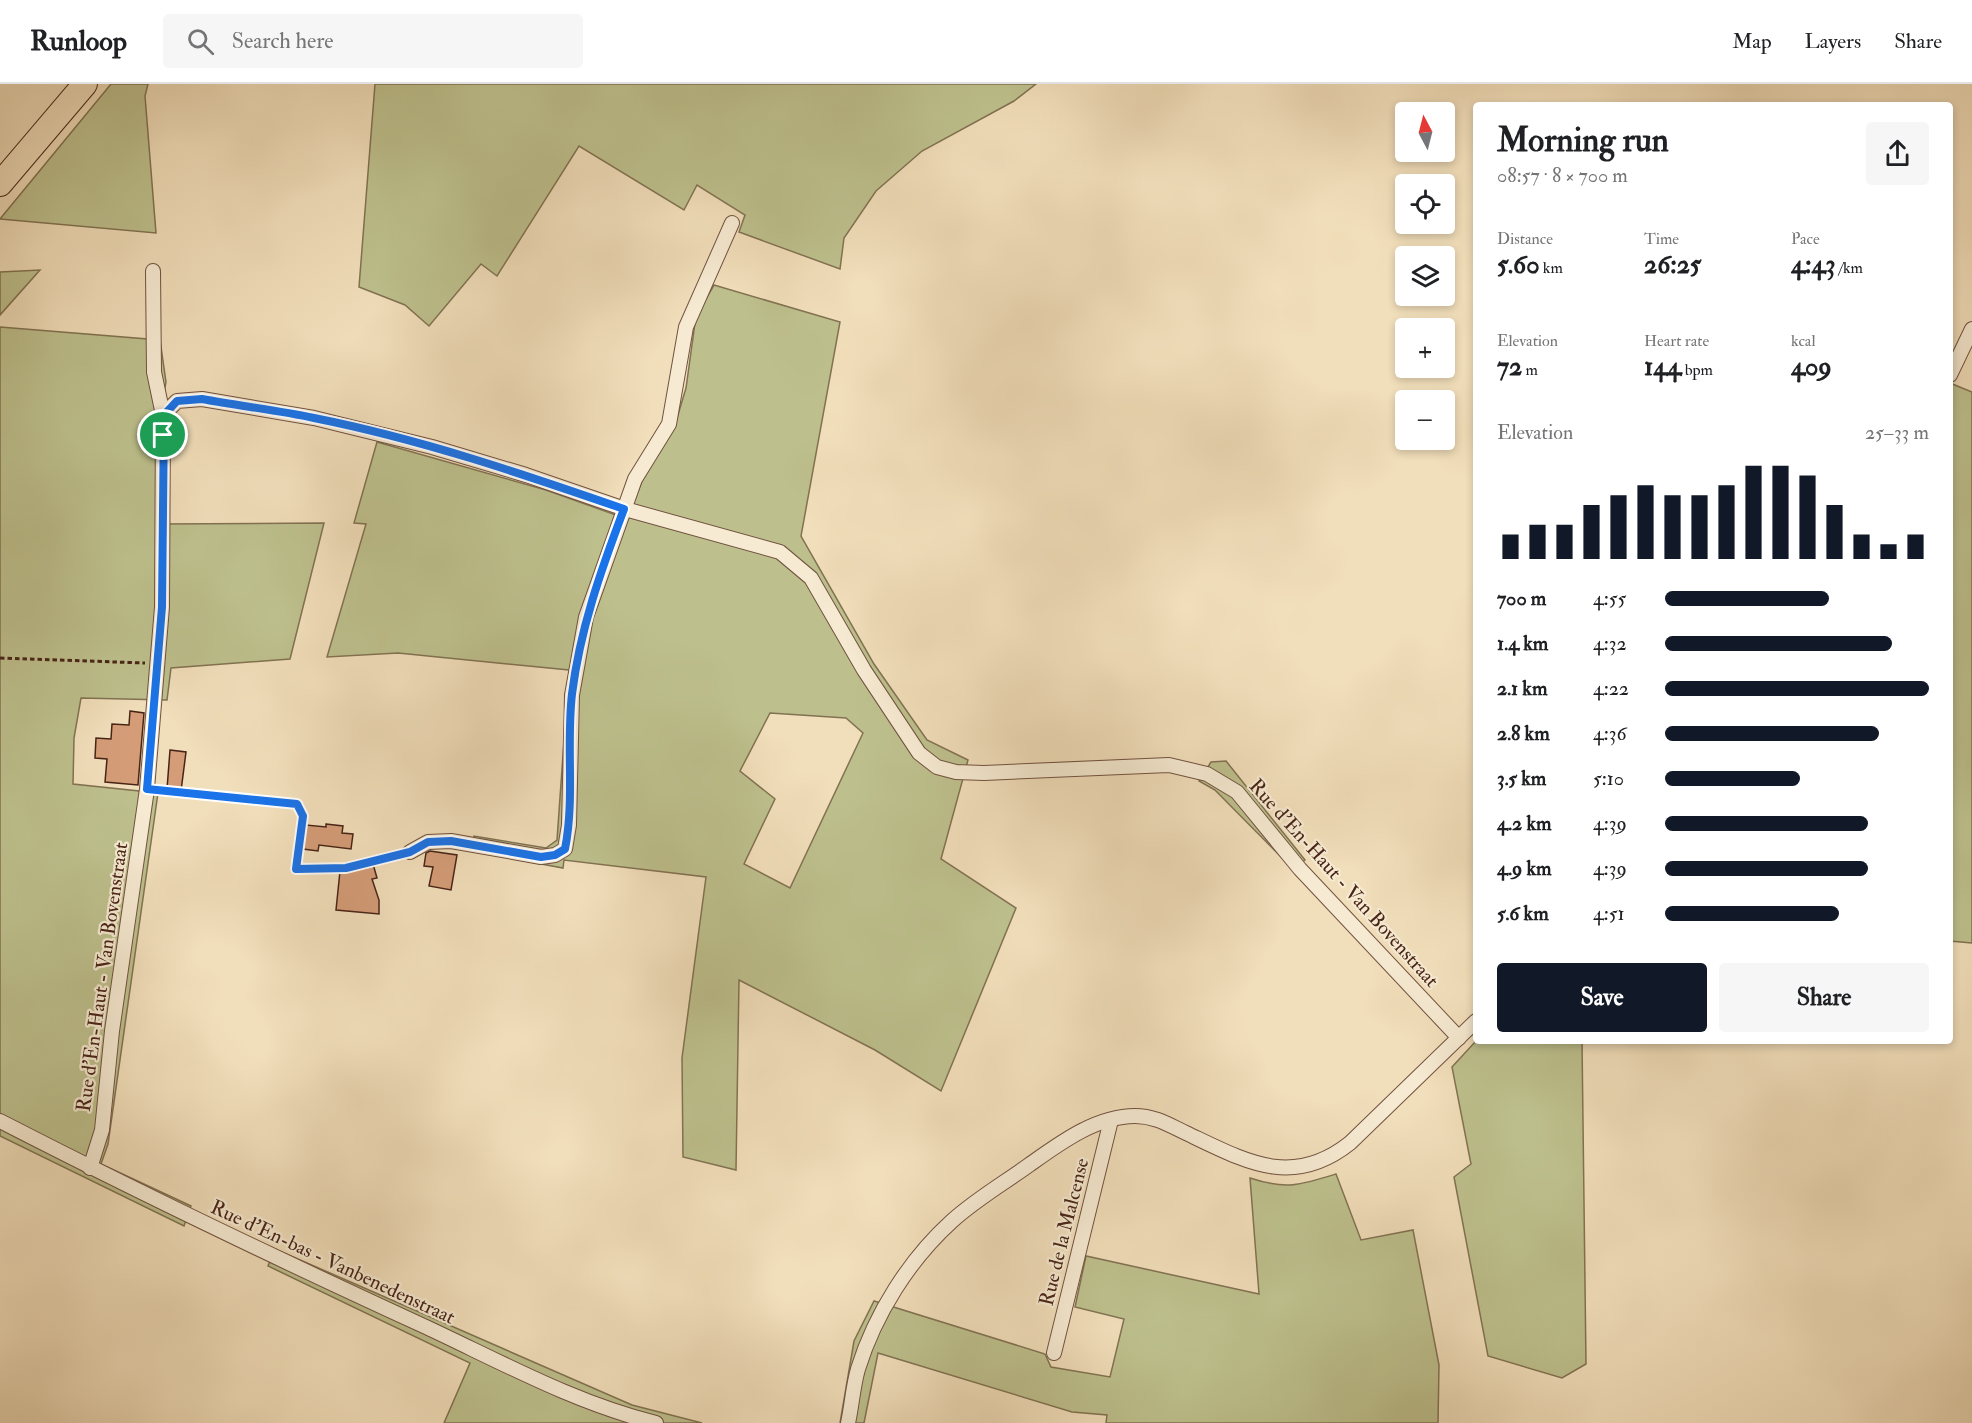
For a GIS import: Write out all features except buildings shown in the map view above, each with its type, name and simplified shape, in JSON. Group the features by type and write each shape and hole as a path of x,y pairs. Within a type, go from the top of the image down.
{"highway":[{"path":"0,184 85,84"}],"street":[{"path":"410,852 428,842 451,841 541,857 555,855 565,849 569,825 572,695 586,617 635,479 669,424 686,327 698,294 732,223"},
{"path":"153,272 154,372 164,415"},
{"path":"1953,369 1972,329"},
{"name":"Rue d'En-Haut - Van Bovenstraat","path":"90,1168 102,1130 112,1031 147,789 159,664 164,415 177,401 202,399 314,418 443,450 526,475 624,509 780,552 811,578 892,714 919,753 937,767 956,772 984,773 1169,765 1207,774 1237,792 1300,869 1458,1038"},
{"path":"848,1423 858,1369 876,1326 895,1290 920,1254 953,1220 1060,1143 1112,1120 1134,1116 1156,1118 1255,1164 1283,1169 1315,1164 1334,1156 1350,1143 1473,1024"},
{"name":"Rue d'En-bas - Vanbenedenstraat","path":"0,1120 90,1168 541,1382 617,1414 656,1423"},
{"name":"Rue de la Malcense","path":"1054,1353 1112,1120"}],"path":[{"path":"0,658 159,664"},
{"path":"147,789 297,804 303,816 296,869 346,868 410,852"}],"green space":[{"path":"111,84 148,84 145,96 156,233 0,219"},
{"path":"375,84 1036,84 1014,101 922,151 876,191 844,238 840,269 739,232 745,215 697,185 684,210 579,146 497,276 481,264 429,326 405,305 359,287"},
{"path":"40,270 0,315 0,272"},
{"path":"714,285 840,322 801,536 874,664 927,740 968,760 941,859 1016,908 941,1091 875,1050 739,980 736,1170 683,1157 682,1058 706,877 564,860 563,868 472,851 474,836 546,848 557,840 569,670 398,653 327,657 366,524 354,523 377,442 546,490 627,519 642,481 675,425 686,388 696,316","holes":["770,713 846,718 863,733 790,888 744,864 775,799 740,771"]},
{"path":"0,327 160,340 166,382 158,427 158,524 324,523 290,659 171,668 167,700 81,698 74,738 73,784 158,793 108,1144 101,1164 191,1206 184,1226 0,1136"},
{"path":"1953,384 1972,392 1972,943 1953,941"},
{"path":"1226,761 1305,860 1294,870 1215,790 1199,781 1211,762"},
{"path":"1473,1044 1582,1044 1586,1364 1562,1378 1488,1356 1454,1177 1471,1164 1452,1067"},
{"path":"1336,1174 1361,1240 1413,1230 1439,1365 1438,1423 1106,1423 1107,1415 1072,1412 878,1353 864,1423 840,1423 854,1341 874,1301 1045,1354 1051,1367 1110,1377 1124,1319 1075,1307 1086,1256 1259,1294 1250,1178 1274,1184 1293,1185"},
{"path":"275,1249 632,1405 702,1423 444,1423 470,1363 268,1266"}],"route":[{"path":"202,399 314,418 432,447 526,475 624,509 586,617 572,695 569,825 565,849 555,855 541,857 451,841 428,842 410,852 346,868 296,869 303,816 302,808 297,804 288,801 147,789 162,607 163,435 164,415 177,401 202,399"}]}
